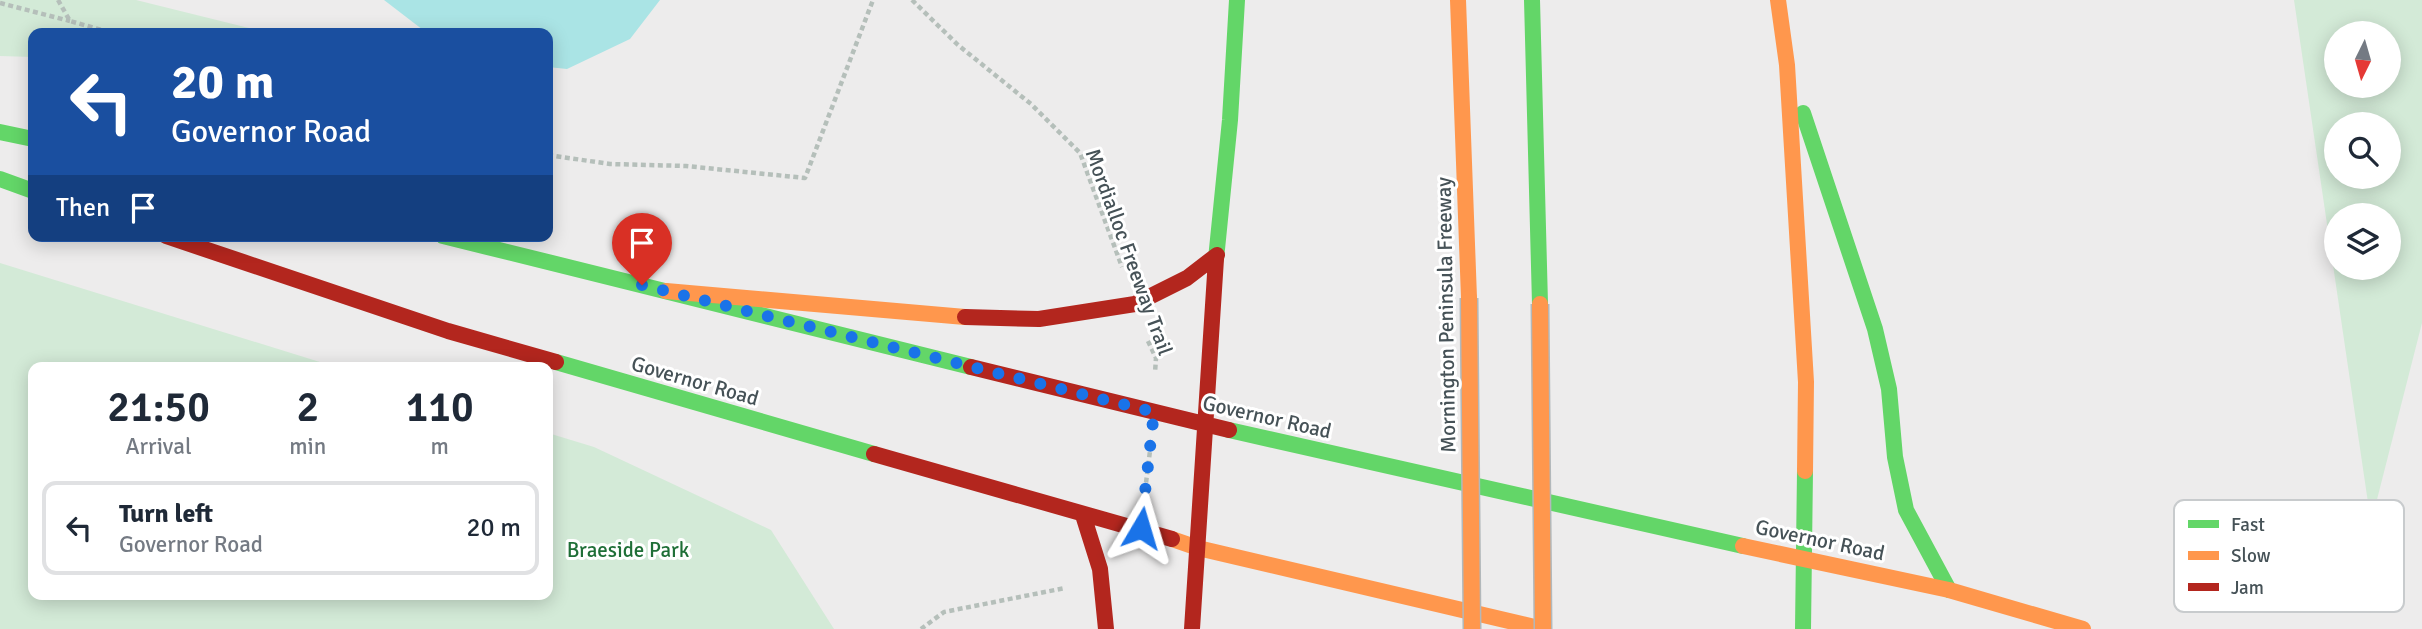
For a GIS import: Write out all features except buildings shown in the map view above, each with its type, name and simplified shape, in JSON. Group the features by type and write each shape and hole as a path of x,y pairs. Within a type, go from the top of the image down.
{"main road":[{"path":"1192,629 1204,424 1237,0"},
{"name":"Mornington Peninsula Freeway","path":"1458,0 1469,298 1472,629"},
{"path":"1532,0 1540,304 1543,629"},
{"path":"1778,0 1787,65 1806,382 1803,629"},
{"path":"1787,65 1875,329 1889,390 1895,457 1906,510 1949,590"},
{"path":"0,132 28,138"},
{"path":"0,180 28,189"},
{"name":"Governor Road","path":"184,242 448,331 1083,515 1141,528 1198,548 1543,629"},
{"name":"Governor Road","path":"467,242 1204,424 1581,512 1804,557 1949,590 2083,629"},
{"path":"666,291 935,316 1039,319 1135,304 1187,278 1217,256"},
{"path":"1083,515 1100,569 1105,629"}],"path":[{"path":"58,0 70,21"},
{"path":"553,156 610,164 687,166 805,178 873,0"},
{"name":"Mordialloc Freeway Trail","path":"912,0 958,45 1031,104 1080,153 1156,358 1154,412 1141,528"},
{"path":"0,3 94,28"},
{"path":"921,629 944,612 1043,591 1102,584"}],"green space":[{"path":"0,0 136,0 249,28 28,28 28,57 0,56"},
{"path":"2294,0 2422,0 2422,323 2377,500 2368,500 2335,280 2401,280 2401,203 2324,204"},
{"name":"Braeside Park","path":"0,263 320,362 28,362 28,600 553,600 553,435 594,447 771,530 834,629 0,629"}],"water":[{"path":"384,0 660,0 630,39 567,69 553,68 553,28 420,28"}],"traffic: fast":[{"path":"1216,259 1230,120 1237,0"},
{"path":"1532,0 1540,304"},
{"path":"1803,113 1875,329 1889,389 1895,457 1906,510 1949,590"},
{"path":"0,132 28,138"},
{"path":"0,179 28,189"},
{"path":"467,242 971,367"},
{"path":"556,362 874,454"},
{"path":"1229,430 1743,546"},
{"path":"1803,629 1805,471"}],"traffic: slow":[{"path":"1458,0 1469,298"},
{"path":"1778,0 1787,65 1806,382 1805,471"},
{"path":"666,291 965,317"},
{"path":"1469,298 1472,629"},
{"path":"1540,304 1543,629"},
{"path":"1172,539 1198,548 1543,629"},
{"path":"1743,546 1949,590 2083,629"}],"traffic: jam":[{"path":"184,242 448,331 556,362"},
{"path":"965,317 1039,319 1135,304 1187,278 1217,255"},
{"path":"1192,629 1216,259"},
{"path":"971,367 1229,430"},
{"path":"874,454 1172,539"},
{"path":"1083,515 1100,569 1106,629"}],"route":[{"path":"642,285 1154,412 1141,528"}]}
